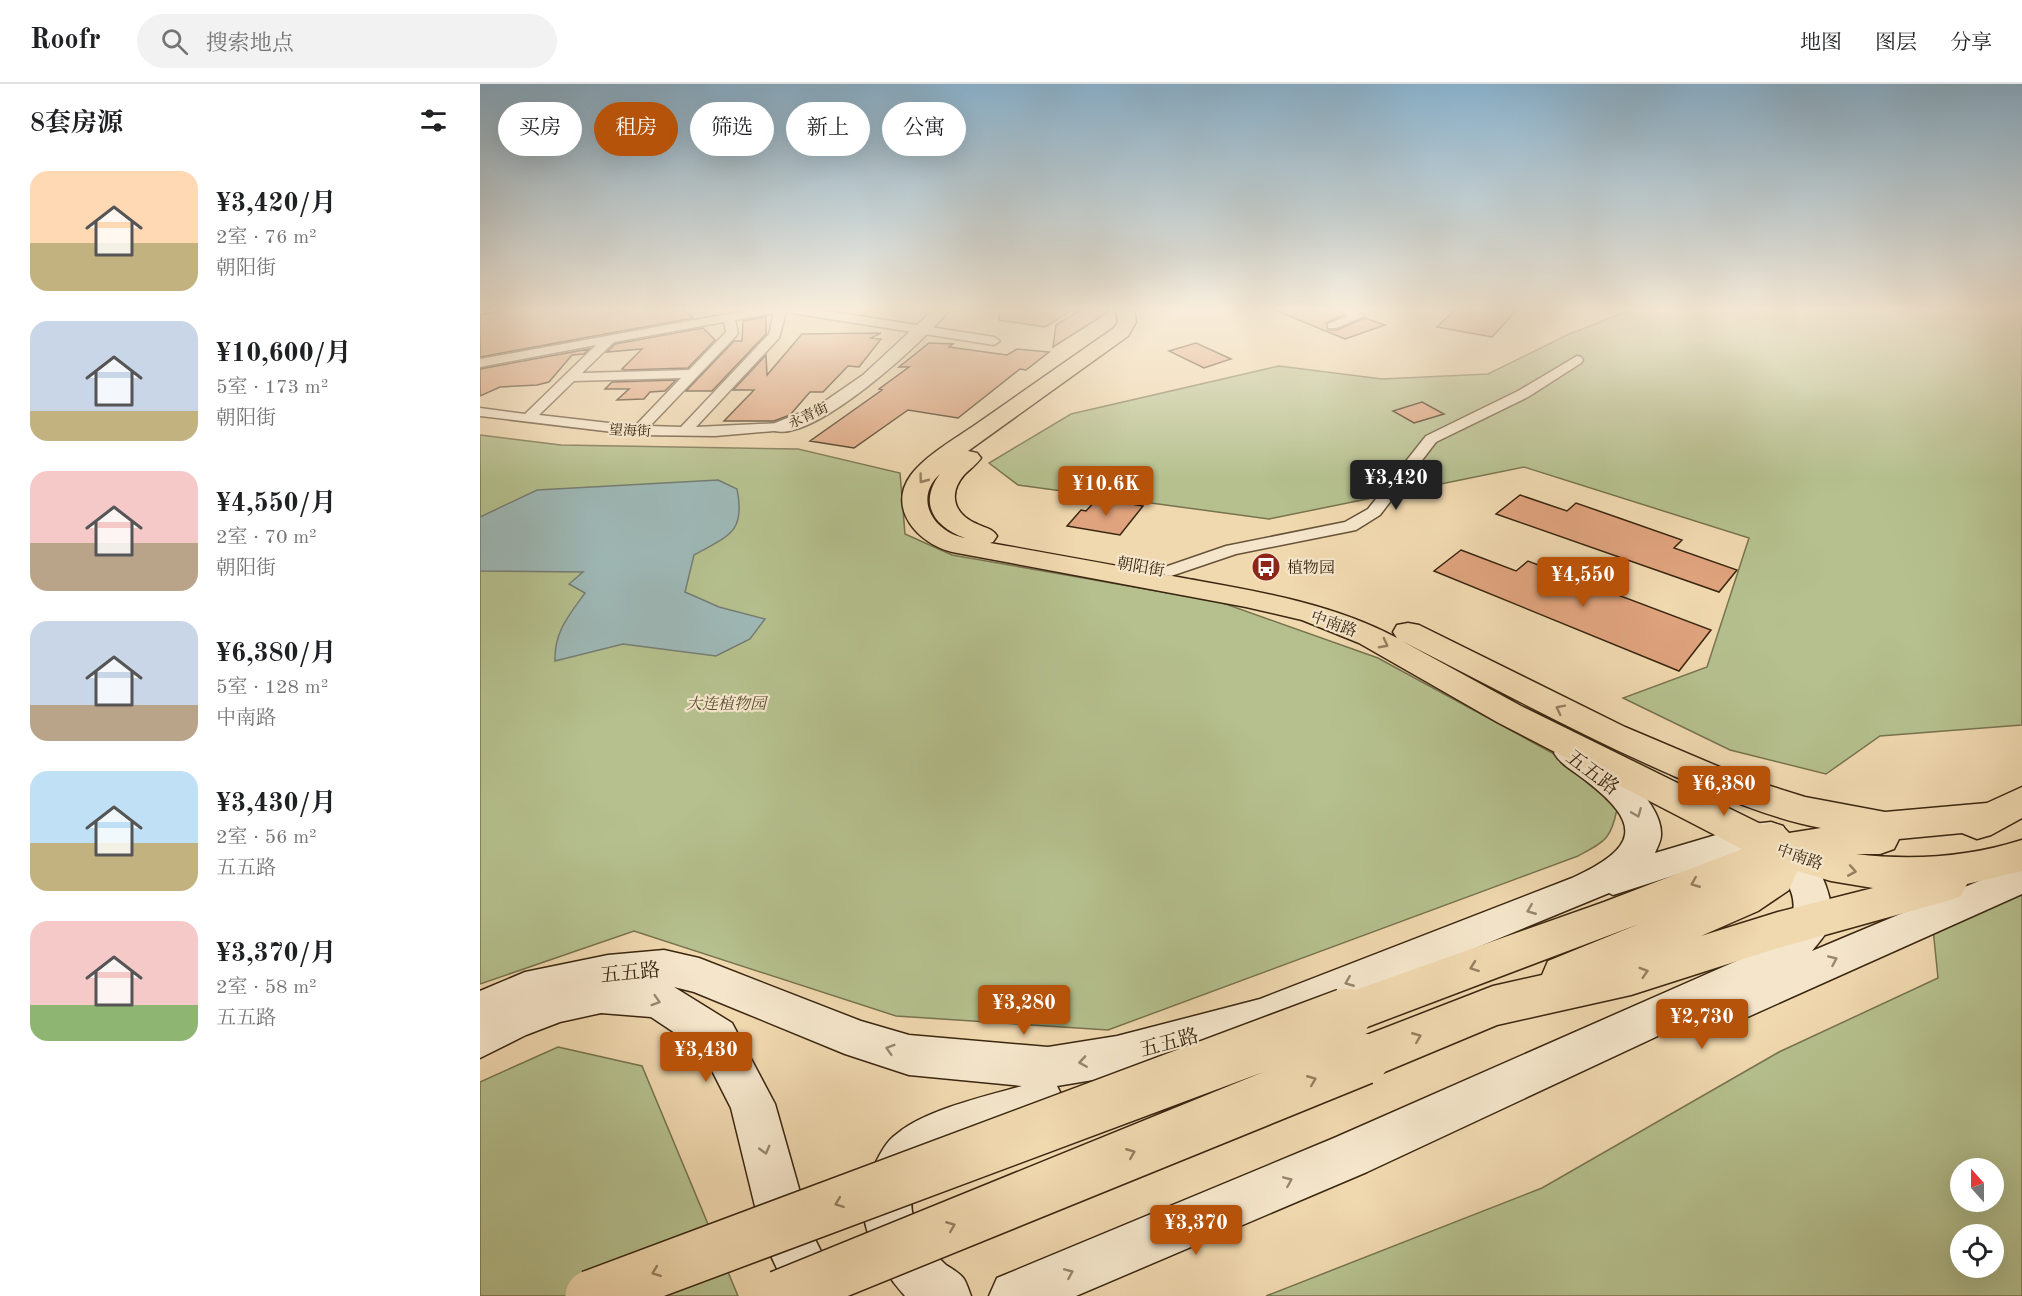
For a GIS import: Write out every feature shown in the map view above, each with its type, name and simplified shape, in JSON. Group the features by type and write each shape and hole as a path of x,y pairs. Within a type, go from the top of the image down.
{"main road":[{"name":"中南路","path":"1075,366 950,453 921,478 914,497 915,511 927,529 952,544 1246,598 1312,615 1370,636 1509,714 1767,840 1828,866 1860,873 1934,874 2016,865"},
{"name":"朝阳街","path":"1093,366 1031,414 962,463 941,489 940,501 946,514 960,526 972,532 1003,541 1316,598 1356,610 1401,629 1612,735"},
{"name":"五五路","path":"480,1011 525,990 608,972 664,967 699,976 860,1040 909,1055 1048,1067 1117,1056 1262,1017 1585,888 1617,873 1639,851 1644,830 1633,803 1605,778 1509,714"},
{"path":"1612,735 1735,788 1803,811 1885,826 2009,808"},
{"path":"1493,1006 1743,899 1775,879 1767,840 1760,825 1612,735"},
{"path":"1585,888 1767,840 1873,838 1918,842 1949,837 2009,808"},
{"path":"1015,1296 1350,1155 1755,971 1791,950 1812,921 1812,897 1799,869 1767,840"},
{"path":"780,1296 1619,914 1767,840"},
{"path":"591,1296 1354,1036 1631,976 1812,921 2016,865"},
{"path":"1350,1155 1683,1026 2016,865"},
{"name":"五五路","path":"480,1038 512,1022 551,1008 602,995 658,999 717,1037 752,1104 789,1239 817,1296"},
{"path":"945,1296 928,1285 901,1250 888,1223 888,1192 899,1167 914,1150 942,1135 1122,1077 1262,1017"}],"street":[{"path":"528,418 583,366"},
{"path":"638,430 701,366"},
{"path":"684,432 746,366"},
{"name":"永青街","path":"782,427 824,410 868,379 883,366"},
{"path":"1170,571 1232,550 1350,526 1374,512 1431,439 1523,394 1568,366"},
{"path":"572,376 693,374"},
{"name":"望海街","path":"480,412 638,430 715,432 782,427"}],"green space":[{"path":"1279,366 1382,379 1488,374 1505,366 2022,366 2022,725 1880,736 1826,774 1730,750 1623,698 1707,667 1749,538 1524,467 1269,519 1018,485 989,463 1071,414"},
{"name":"大连植物园","path":"480,435 561,445 798,449 900,473 905,534 952,555 1220,602 1378,658 1576,766 1601,785 1617,809 1612,827 1605,839 1578,856 1108,1030 896,1016 634,931 480,984"},
{"path":"2022,885 2022,1296 1266,1296 1542,1188 1779,1052 1938,978 1931,909"},
{"path":"558,1047 642,1066 738,1296 480,1296 480,1082"}],"water":[{"path":"718,480 737,489 739,515 732,531 694,555 685,592 719,607 765,619 750,639 716,656 623,644 555,661 560,633 585,593 569,584 583,572 480,571 480,517 537,490"}],"building":[{"path":"499,366 563,366 549,382 500,387 480,396 480,369"},
{"path":"625,366 690,366 688,368 622,369"},
{"path":"710,366 736,366 712,391 686,391"},
{"path":"756,366 767,366 767,375 775,366 860,366 848,366 823,392 810,392 790,415 774,421 724,421 754,390 733,390"},
{"path":"1032,366 1026,370 1020,369 958,418 908,410 854,448 810,441 882,390 879,389 909,367 899,367"},
{"path":"676,380 665,391 650,392 644,399 617,400 629,389 605,389 612,382"},
{"path":"1422,402 1444,414 1414,423 1393,411"},
{"path":"1520,495 1567,511 1576,503 1682,540 1674,548 1737,570 1719,592 1496,514"},
{"path":"1098,498 1143,506 1120,535 1067,526 1081,510 1086,511"},
{"path":"1461,550 1516,571 1528,561 1711,630 1679,671 1434,571"}],"place":[{"name":"植物园","path":"1266,567"}]}
